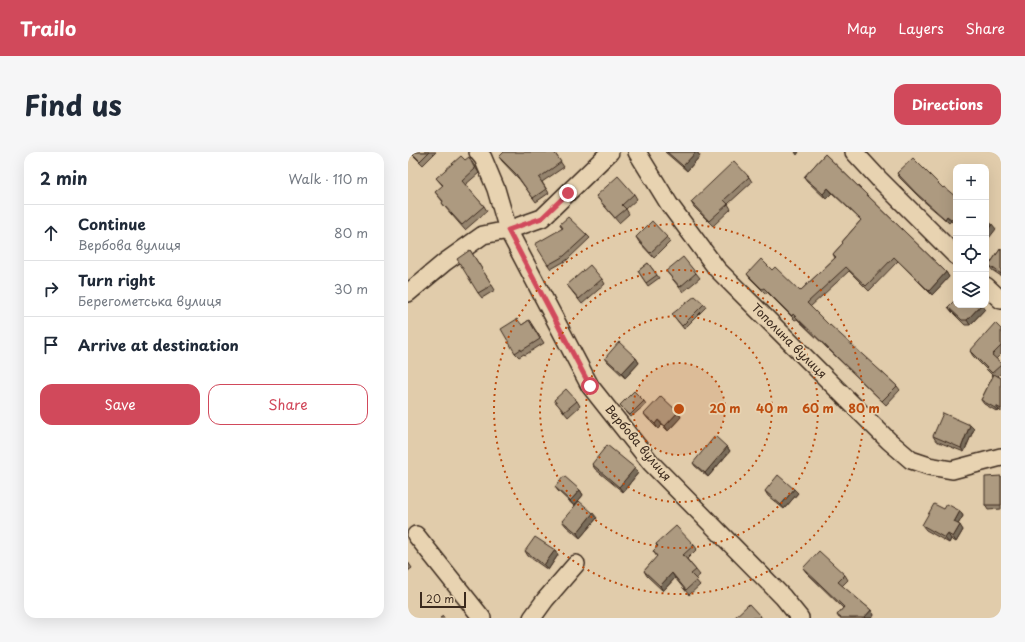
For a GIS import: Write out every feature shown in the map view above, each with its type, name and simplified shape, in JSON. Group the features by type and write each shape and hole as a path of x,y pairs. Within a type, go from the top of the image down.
{"street":[{"name":"Вербова вулиця","path":"478,152 483,158 496,189 508,230 590,386 651,463 783,596 800,618"},
{"path":"408,293 445,262 483,235 508,230 542,218 610,152"},
{"name":"Тополина вулиця","path":"637,152 668,204 717,269 889,441 911,460 929,466 952,470 1001,457"},
{"path":"854,152 953,253"},
{"path":"989,289 1001,300"},
{"path":"416,535 482,618"},
{"path":"532,618 545,600 576,564"}],"building":[{"path":"411,152 429,152 420,161"},
{"path":"504,152 554,152 561,162 539,178 546,189 533,198 516,174 499,157"},
{"path":"667,152 696,152 683,166"},
{"path":"825,154 946,272 929,291 894,257 866,286 846,267 807,303 830,326 897,386 882,401 793,314 792,316 764,288 762,289 747,274 761,259 772,270 775,267 800,291 836,257 833,254 861,220 828,188 823,194 804,177"},
{"path":"461,156 465,160 469,157 475,169 462,181 484,206 462,225 442,203 443,201 435,192 443,185 436,178"},
{"path":"913,158 943,188 944,187 953,194 953,221 947,216 945,219 916,193 897,173"},
{"path":"734,161 749,177 724,200 728,204 709,221 691,202"},
{"path":"618,176 634,194 622,205 626,209 615,218 596,196"},
{"path":"568,217 587,235 564,256 548,265 535,244 563,228 560,224"},
{"path":"652,221 667,237 650,253 636,237"},
{"path":"1001,248 1001,274 989,265"},
{"path":"470,250 492,285 478,293 457,259"},
{"path":"683,257 696,273 680,287 666,271"},
{"path":"648,263 657,275 646,283 638,271"},
{"path":"590,265 602,279 579,299 567,285"},
{"path":"695,296 704,304 682,326 672,314"},
{"path":"953,302 953,308 978,308 967,320 962,320 948,307"},
{"path":"517,319 522,325 529,320 540,339 515,353 501,329"},
{"path":"995,323 1001,329 1001,346 992,355 1001,363 1001,365 992,373 970,351"},
{"path":"619,342 636,358 622,373 605,358"},
{"path":"994,374 1001,378 1001,409 996,406 995,408 981,400"},
{"path":"566,389 577,401 564,412 554,400"},
{"path":"634,391 644,401 630,415 620,405"},
{"path":"661,396 678,412 665,426 658,420 655,424 644,414"},
{"path":"943,413 970,425 961,448 933,436"},
{"path":"715,436 727,447 705,473 693,463"},
{"path":"607,445 635,468 619,487 592,464"},
{"path":"778,475 794,489 781,505 765,491"},
{"path":"564,476 580,490 570,501 555,487"},
{"path":"1001,476 1001,505 985,505 985,477"},
{"path":"579,501 593,513 577,533 562,521"},
{"path":"934,504 944,509 947,504 960,511 954,522 960,525 953,537 948,534 945,538 922,525"},
{"path":"676,526 694,545 683,555 696,570 691,574 697,580 686,590 672,573 660,586 644,571 657,556 653,551 658,546 656,544"},
{"path":"535,537 555,550 544,565 525,551"},
{"path":"819,551 845,575 838,582 871,610 864,618 841,618 837,615 844,607 803,568"},
{"path":"749,604 762,618 734,618"}],"route":[{"path":"568,193 542,218 508,230 590,386"}]}
